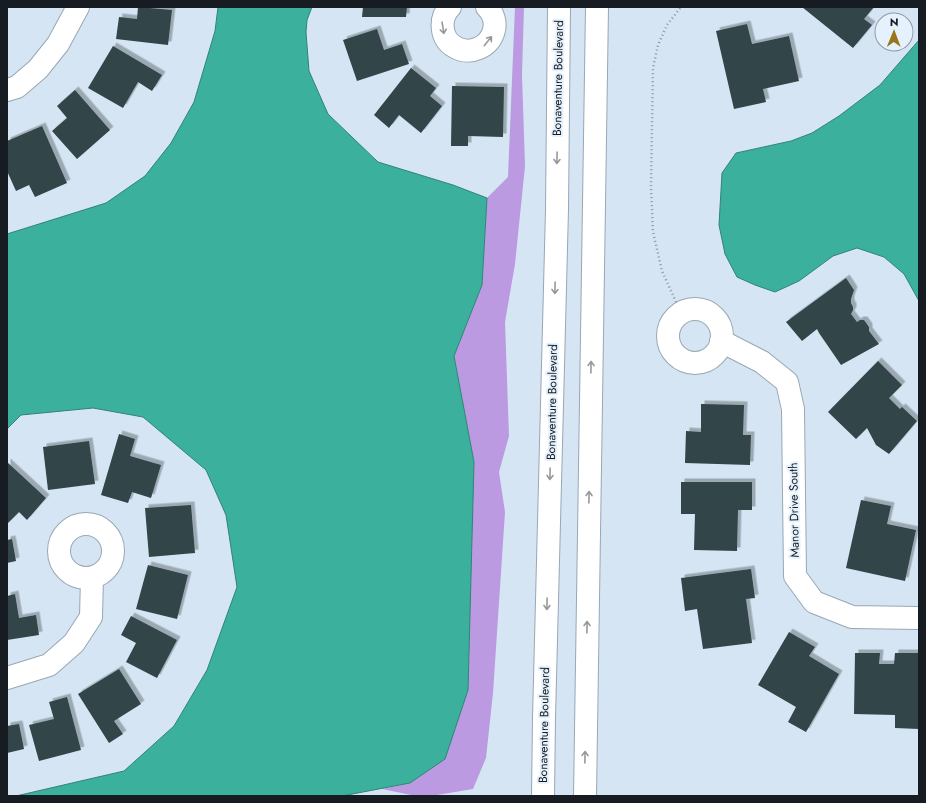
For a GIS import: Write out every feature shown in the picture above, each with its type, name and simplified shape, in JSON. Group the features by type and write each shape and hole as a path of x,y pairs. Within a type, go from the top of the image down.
{"main road":[{"path":"7,90 17,87 38,69 58,44 78,7"},
{"path":"450,7 446,11 442,20 443,31 447,40 454,47 464,51 474,51 484,46 491,39 495,29 494,19 488,7"},
{"name":"Bonaventure Boulevard","path":"543,796 557,209 559,7"},
{"path":"584,796 597,7"},
{"path":"689,310 706,312 714,317 719,324 722,332 722,341 713,356 705,361 696,363 687,362 679,358 673,352 669,343 668,334 674,319 681,313 689,310"},
{"name":"Manor Drive South","path":"722,341 762,362 787,382 793,409 795,576 814,602 852,617 919,618"},
{"path":"7,678 49,665 74,643 91,618 92,578"}],"path":[{"path":"681,7 668,25 658,45 653,68 651,186 653,232 662,271 681,313"}],"shaded area":[{"path":"218,7 312,7 307,20 306,32 309,71 328,114 378,162 453,185 487,198 482,285 454,356 474,462 468,690 445,759 410,783 342,796 16,796 124,771 174,726 207,670 237,587 226,515 206,470 143,417 93,408 21,415 7,429 7,234 106,203 145,176 171,143 194,102 215,31"},
{"path":"515,7 524,7 522,75 525,166 515,264 505,322 509,436 499,472 505,512 493,693 486,758 473,789 431,796 416,796 382,789 410,783 474,462 454,356 482,285 487,198 508,177"},
{"path":"919,40 919,301 904,274 884,257 857,248 833,256 799,281 775,292 737,277 725,254 719,225 722,173 736,153 791,141 812,133 839,116 880,85 909,52 914,52 914,46"}],"building":[{"path":"138,7 172,10 168,45 116,39 119,17 137,19"},
{"path":"363,7 407,7 406,17 362,17"},
{"path":"802,7 874,7 864,19 872,25 853,48"},
{"path":"747,24 752,44 789,36 799,81 763,89 766,102 734,109 716,31"},
{"path":"377,29 384,50 402,44 409,64 357,81 343,40"},
{"path":"113,46 162,75 152,91 138,82 123,108 88,88"},
{"path":"411,68 436,88 430,96 442,106 421,133 399,115 389,128 374,115"},
{"path":"452,86 504,87 503,137 468,136 468,146 451,146"},
{"path":"75,90 110,130 77,159 52,131 67,118 57,106"},
{"path":"42,126 67,183 35,197 29,185 16,191 7,171 7,141"},
{"path":"846,278 854,290 851,299 853,310 851,314 857,322 864,320 869,327 869,331 879,344 841,365 817,329 802,341 786,322"},
{"path":"878,361 902,385 889,398 900,409 902,407 917,421 889,454 876,445 867,428 856,439 828,412"},
{"path":"701,404 744,405 743,435 751,435 750,465 685,463 686,431 701,432"},
{"path":"119,434 135,439 130,456 161,465 151,498 132,492 128,503 101,495"},
{"path":"89,441 95,484 48,490 43,447"},
{"path":"7,462 46,498 27,520 19,512 7,524"},
{"path":"681,482 752,482 752,510 738,510 737,551 694,550 695,514 681,514"},
{"path":"861,500 891,506 887,524 916,530 905,581 846,568"},
{"path":"191,505 195,553 149,557 145,508"},
{"path":"12,539 16,561 7,563 7,540"},
{"path":"148,565 188,575 177,619 136,609"},
{"path":"751,569 755,598 746,599 752,643 703,649 697,609 685,611 681,578"},
{"path":"15,594 19,618 36,615 39,635 7,640 7,596"},
{"path":"131,616 177,640 157,678 126,662 136,643 121,635"},
{"path":"789,632 815,647 809,656 839,674 806,732 788,722 796,707 758,685"},
{"path":"855,653 880,653 879,664 894,664 895,653 919,653 919,729 895,728 895,715 854,714"},
{"path":"119,669 141,704 114,721 123,734 109,743 78,694"},
{"path":"67,697 81,750 39,761 29,725 54,719 49,702"},
{"path":"19,724 24,749 7,753 7,726"}]}
